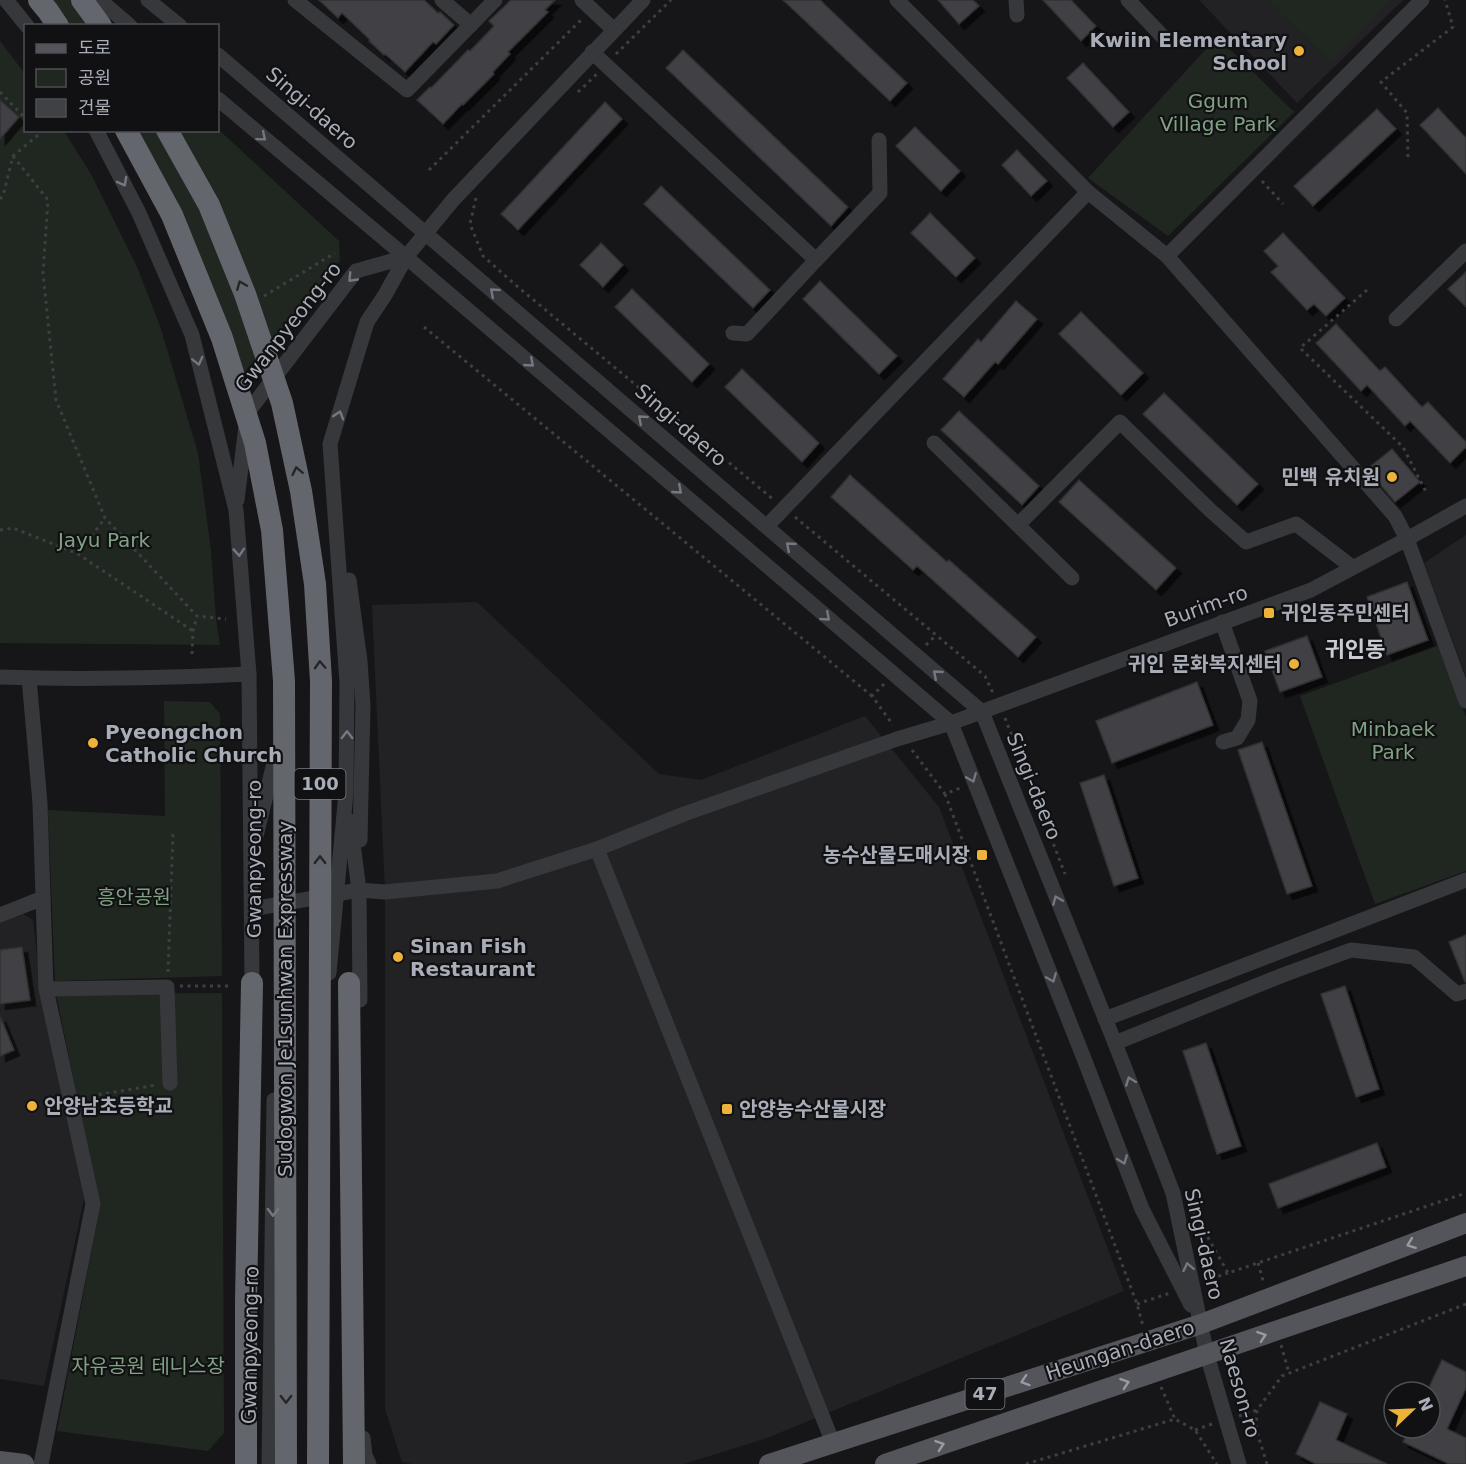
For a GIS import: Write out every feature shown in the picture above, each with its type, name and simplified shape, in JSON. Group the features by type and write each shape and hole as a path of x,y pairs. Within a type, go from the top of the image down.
{"highway":[{"path":"39,0 57,24"},
{"path":"82,0 100,24"},
{"name":"Sudogwon Je1sunhwan Expressway","path":"127,132 172,215 222,338 255,443 272,530 284,681 286,1464"},
{"name":"Sudogwon Je1sunhwan Expressway","path":"168,132 209,205 245,294 282,403 301,491 315,584 321,681 318,1464"},
{"path":"246,1464 246,1302 252,983"},
{"path":"348,983 354,1464"}],"main road":[{"name":"Heungan-daero","path":"769,1464 1201,1324 1466,1223"},
{"name":"Heungan-daero","path":"885,1464 1466,1266"},
{"path":"0,1461 24,1464"}],"street":[{"path":"6,0 25,24"},
{"path":"32,0 50,24"},
{"path":"100,0 128,24"},
{"path":"148,0 178,24"},
{"path":"157,0 184,24"},
{"path":"295,0 407,90 495,0"},
{"path":"442,0 471,25"},
{"path":"327,1464 323,1033 346,793 347,683 330,444 367,322 406,257 453,200 643,0"},
{"path":"897,0 1088,192 1167,256 1395,516 1407,539 1466,701"},
{"path":"1128,0 1164,38"},
{"path":"1167,256 1422,0"},
{"path":"587,4 614,30"},
{"path":"592,52 816,260"},
{"name":"Singi-daero","path":"219,55 982,712 1173,1192 1201,1324"},
{"name":"Singi-daero","path":"219,100 951,723 1142,1209 1201,1324"},
{"path":"97,132 139,213 192,335 236,510 249,674 252,983 242,1043 241,1426 238,1461 234,1464"},
{"path":"120,132 160,205 248,412 236,510"},
{"path":"733,333 747,334 880,193 879,140"},
{"path":"767,526 1088,192"},
{"path":"1396,319 1466,251"},
{"name":"Gwanpyeong-ro","path":"269,1464 275,1051 273,685 264,550 248,412 356,271 406,257"},
{"path":"1018,525 1120,422 1246,542 1296,524 1352,567"},
{"path":"934,442 1072,578"},
{"path":"330,444 360,661 363,705 359,890 363,1437 365,1455 369,1464"},
{"name":"Burim-ro","path":"252,909 359,890 385,892 497,881 597,849 695,810 897,739 982,712 1311,590 1466,506"},
{"path":"1222,622 1250,701 1248,720 1237,738 1223,742"},
{"path":"0,677 249,674"},
{"path":"29,678 40,804 46,989 93,1204 41,1464"},
{"path":"251,856 274,763"},
{"path":"346,793 359,890 348,983"},
{"path":"597,849 833,1443"},
{"path":"1105,1019 1466,880"},
{"path":"0,915 43,898"},
{"path":"1115,1043 1351,950 1413,957 1456,994 1466,991"},
{"path":"46,989 167,987 170,1083"},
{"name":"Naeson-ro","path":"1201,1324 1207,1355 1239,1464"}],"path":[{"path":"574,96 671,0"},
{"path":"1408,157 1407,113 1381,82 1453,27 1445,0"},
{"path":"429,170 587,4"},
{"path":"0,92 24,116"},
{"path":"0,199 3,196 13,156 39,132"},
{"path":"13,156 48,200 43,273 56,400 105,518 197,616 226,619"},
{"path":"1252,171 1283,204"},
{"path":"470,224 478,192"},
{"path":"260,299 335,254"},
{"path":"1367,290 1300,348 1403,447 1427,494"},
{"path":"424,327 872,696"},
{"path":"78,554 105,518"},
{"path":"0,530 14,528 78,554 193,632"},
{"path":"192,654 193,632 197,616"},
{"path":"945,794 1137,1304 1147,1341"},
{"path":"173,834 167,987 229,986"},
{"path":"70,1100 170,1083"},
{"path":"1194,1211 1228,1273 1466,1193"},
{"path":"1266,1464 1256,1429 1257,1410 1282,1376 1466,1304"},
{"path":"1155,1373 1175,1419 1195,1430 1217,1464"},
{"path":"1026,1464 1175,1419"}],"shaded area":[{"name":"Kwiin Elementary School","path":"1199,0 1403,0 1297,103"},
{"path":"1466,535 1466,677 1424,563"},
{"path":"477,602 659,774 701,780 865,716 939,807 1124,1291 767,1438 684,1464 412,1464 402,1462 385,1409 385,892 372,605"},
{"name":"안양남초등학교","path":"23,914 33,920 44,1013 84,1199 44,1386 0,1379 0,923"}],"green space":[{"path":"46,0 79,0 105,24 63,24"},
{"path":"1268,0 1390,0 1331,61"},
{"name":"Ggum Village Park","path":"1217,37 1294,112 1168,236 1088,178"},
{"name":"Jayu Park","path":"0,41 24,73 24,132 65,132 92,176 137,267 160,326 198,453 220,645 0,643"},
{"path":"219,130 339,241 340,261 237,381 132,132 219,132"},
{"name":"Minbaek Park","path":"1440,645 1466,717 1466,871 1375,904 1300,696"},
{"name":"흥안공원","path":"164,701 210,702 220,714 222,976 55,981 48,810 165,816"},
{"name":"자유공원 테니스장","path":"222,993 224,1433 208,1451 57,1431 100,1207 56,994"}],"building":[{"path":"319,0 424,0 454,25 436,44 433,42 405,72 369,41 342,13 338,18"},
{"path":"511,0 555,0 545,10 548,12 508,52 510,54 493,72 494,74 443,124 417,100 494,26 489,21"},
{"path":"783,0 820,0 907,83 890,101"},
{"path":"938,0 973,0 979,6 959,24"},
{"path":"1043,0 1071,0 1096,26 1081,41"},
{"path":"683,50 848,207 831,226 666,68"},
{"path":"1083,63 1129,112 1113,127 1067,78"},
{"path":"0,100 19,117 0,139"},
{"path":"605,102 622,119 518,230 501,214"},
{"path":"1438,108 1466,138 1466,174 1420,125"},
{"path":"1377,109 1396,129 1313,206 1294,186"},
{"path":"915,127 960,171 941,191 896,146"},
{"path":"1017,150 1047,181 1031,196 1002,165"},
{"path":"661,186 770,290 753,308 644,204"},
{"path":"930,213 975,258 956,277 911,233"},
{"path":"1283,233 1345,298 1326,316 1314,304 1307,310 1271,272 1278,266 1264,251"},
{"path":"601,243 623,265 603,287 580,265"},
{"path":"1466,272 1466,307 1448,289"},
{"path":"820,281 897,356 879,374 803,299"},
{"path":"632,289 709,364 692,382 615,307"},
{"path":"1016,301 1037,319 998,364 995,362 964,397 943,379 978,339 981,342"},
{"path":"1081,312 1143,373 1121,395 1059,334"},
{"path":"1336,324 1380,371 1385,367 1422,407 1428,402 1466,442 1466,447 1450,463 1410,421 1405,426 1367,385 1361,391 1316,343"},
{"path":"742,369 819,443 802,462 725,387"},
{"path":"1164,393 1258,484 1237,505 1143,414"},
{"path":"959,411 1039,486 1022,505 941,430"},
{"name":"민백 유치원","path":"1392,449 1420,482 1395,502 1367,469"},
{"path":"850,475 947,562 949,560 1036,637 1018,657 917,566 913,570 831,497"},
{"path":"1079,480 1176,568 1156,590 1059,502"},
{"path":"1407,582 1428,640 1387,655 1367,597"},
{"name":"귀인 문화복지센터","path":"1307,636 1322,677 1280,692 1265,651"},
{"path":"1197,682 1213,725 1112,763 1096,721"},
{"path":"1262,742 1312,886 1287,894 1238,750"},
{"path":"1104,775 1138,878 1114,886 1080,783"},
{"path":"1466,935 1466,981 1465,982 1449,942"},
{"path":"22,947 30,1000 0,1004 0,950"},
{"path":"1345,986 1379,1089 1356,1097 1321,994"},
{"path":"0,1016 14,1050 0,1056"},
{"path":"1206,1043 1241,1146 1217,1154 1183,1051"},
{"path":"1377,1143 1386,1167 1278,1208 1269,1184"},
{"path":"1442,1360 1466,1372 1466,1388 1447,1429 1466,1438 1466,1464 1449,1464 1403,1442 1404,1440 1442,1440 1442,1380 1432,1380"},
{"path":"1320,1402 1347,1414 1336,1440 1387,1464 1316,1464 1296,1454"}],"place":[{"name":"Kwiin Elementary School","path":"1299,51"},
{"name":"민백 유치원","path":"1392,477"},
{"name":"귀인동주민센터","path":"1269,613"},
{"name":"귀인 문화복지센터","path":"1294,664"},
{"name":"Pyeongchon Catholic Church","path":"93,743"},
{"name":"농수산물도매시장","path":"982,855"},
{"name":"Sinan Fish Restaurant","path":"398,957"},
{"name":"안양남초등학교","path":"32,1106"},
{"name":"안양농수산물시장","path":"727,1109"}],"district":[{"name":"귀인동","path":"1355,649"}]}
